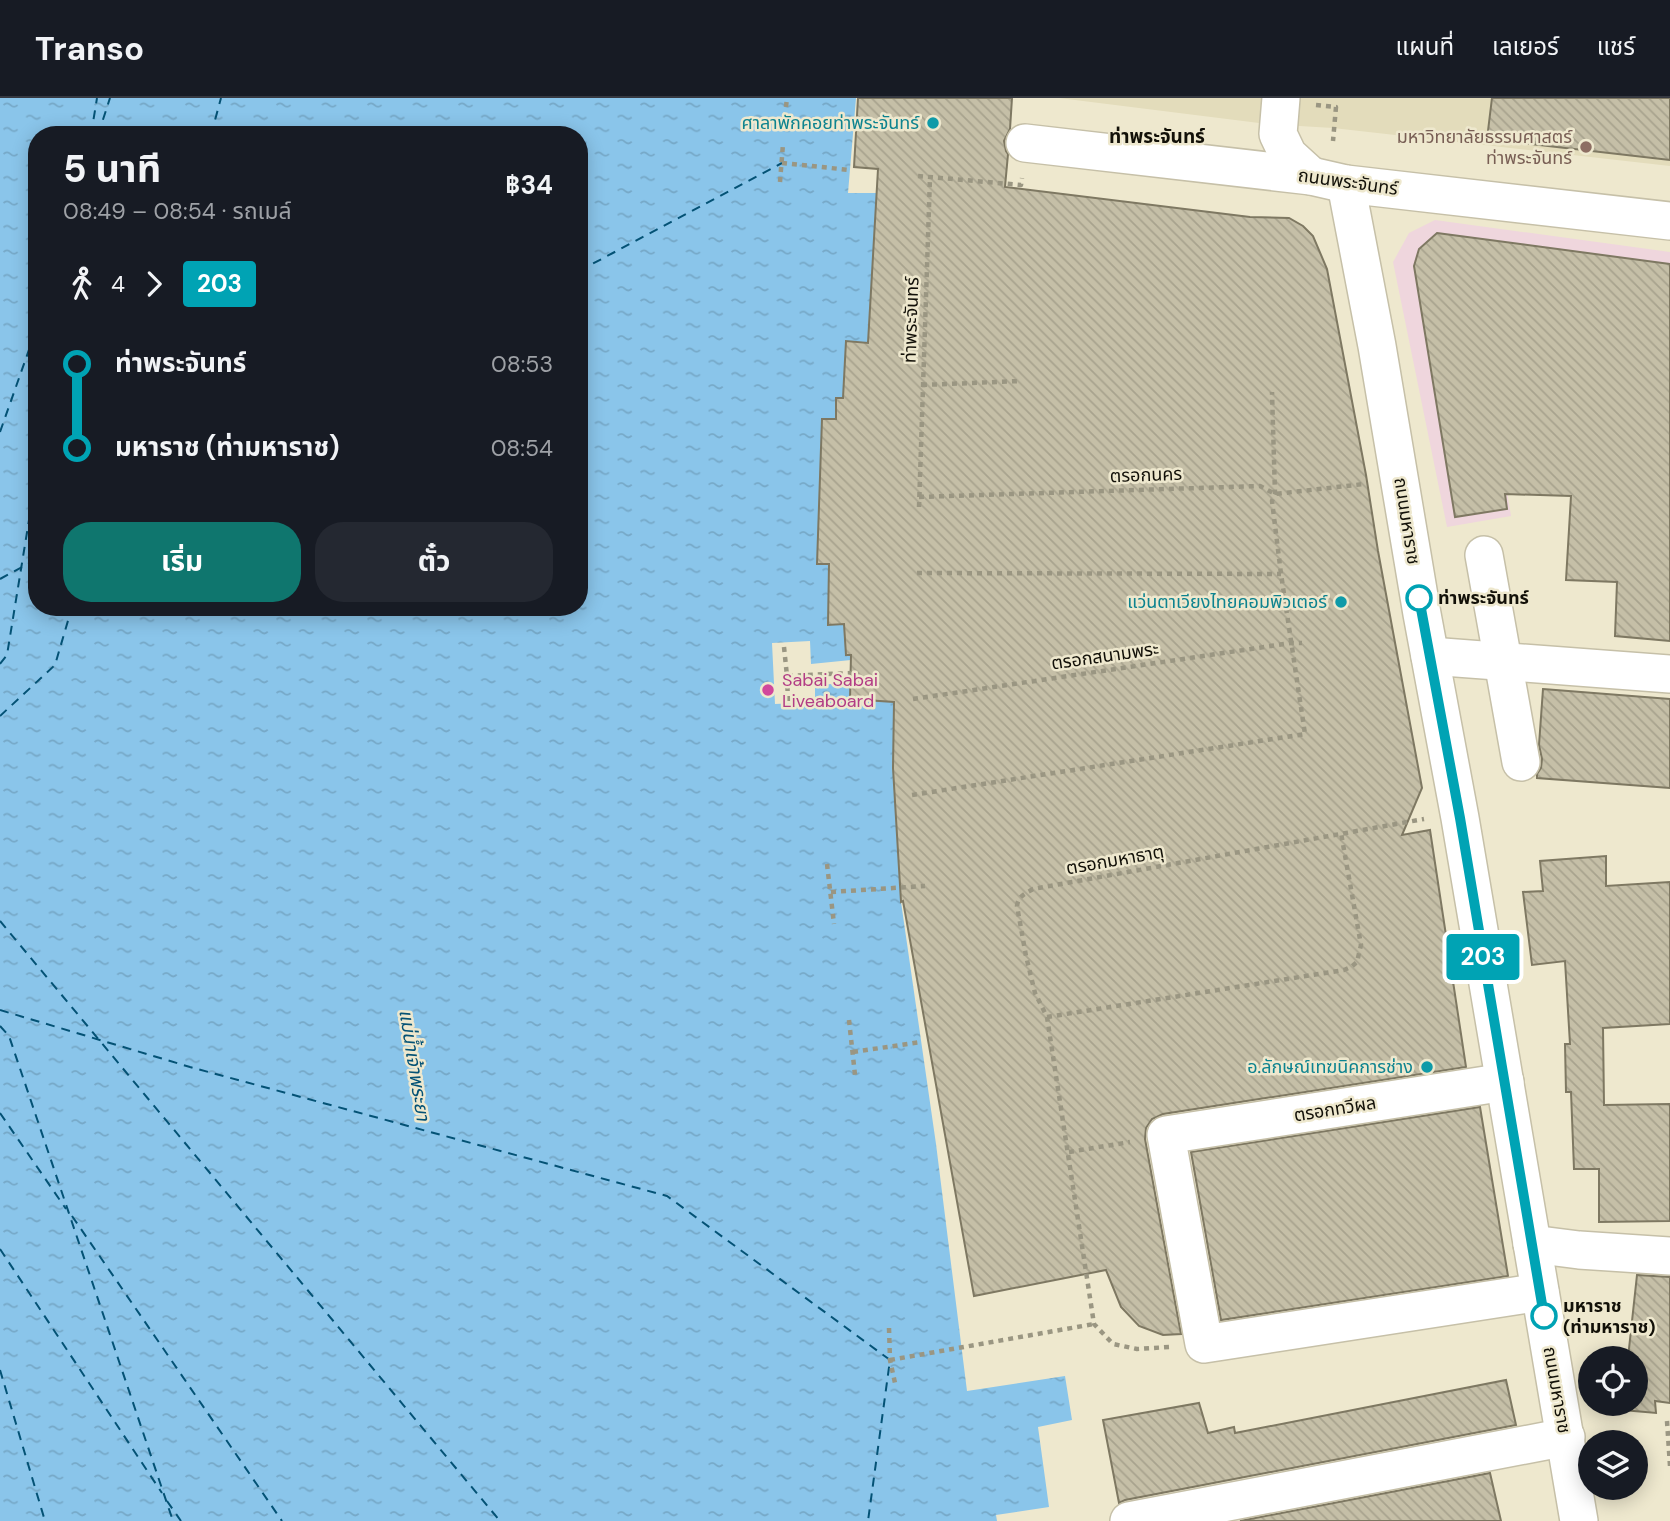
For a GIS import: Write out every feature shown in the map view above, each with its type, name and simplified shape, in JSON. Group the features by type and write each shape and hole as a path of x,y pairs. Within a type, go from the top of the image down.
{"street":[{"path":"1295,101 1278,134 1288,156 1329,180"},
{"name":"ถนนพระจันทร์","path":"1025,143 1670,221"},
{"name":"ถนนมหาราช","path":"1329,180 1377,346 1579,1521"},
{"path":"1484,555 1521,762"},
{"path":"1430,656 1670,674"},
{"name":"ตรอกทวีผล","path":"1166,1136 1504,1082"},
{"path":"1166,1136 1204,1344 1540,1292"},
{"path":"1532,1244 1670,1256"},
{"path":"1129,1521 1566,1437"}],"path":[{"path":"786,107 787,98"},
{"path":"1295,101 1336,107 1333,141"},
{"path":"918,176 1021,185 1025,143"},
{"path":"780,182 783,144"},
{"path":"782,163 850,170"},
{"name":"ท่าพระจันทร์","path":"919,507 930,177"},
{"path":"922,385 1021,381"},
{"path":"912,795 1305,734 1272,501 1275,494 1273,390"},
{"name":"ตรอกนคร","path":"919,497 1260,486 1275,494 1372,484"},
{"path":"917,573 1281,574"},
{"name":"ตรอกสนามพระ","path":"913,699 1302,643"},
{"path":"784,647 788,702"},
{"path":"787,676 851,673"},
{"name":"ตรอกมหาธาตุ","path":"1069,1152 1047,1017 1035,993 1026,957 1017,906 1019,897 1033,889 1459,813"},
{"path":"1047,1017 1351,967 1357,962 1361,944 1341,833"},
{"path":"828,864 834,924"},
{"path":"831,892 925,886"},
{"path":"849,1020 855,1075"},
{"path":"853,1052 921,1042"},
{"path":"1166,1136 1069,1152 1094,1324 1113,1344 1137,1349 1204,1344"},
{"path":"890,1360 1094,1324"},
{"path":"889,1328 890,1360 895,1383"},
{"path":"1667,1420 1670,1466"}],"shaded area":[{"name":"มหาวิทยาลัยธรรมศาสตร์ ท่าพระจันทร์","path":"1059,98 1670,98 1670,166 1333,128 1267,124"},
{"path":"1435,220 1670,252 1670,330 1476,306 1511,516 1447,527 1393,262 1409,233"}],"water":[{"name":"แม่น้ำเจ้าพระยา","path":"0,98 856,98 848,193 877,193 868,343 843,398 836,399 836,419 822,419 817,563 829,564 828,624 844,624 846,654 851,655 850,698 894,702 893,768 901,902 936,1144 967,1391 1065,1376 1072,1420 1038,1427 1049,1507 996,1515 997,1521 0,1521"}],"pier":[{"path":"810,641 811,664 851,660 850,683 815,685 815,702 775,704 772,643"}],"building":[{"path":"858,98 1012,98 1010,129 1004,141 1008,154 1005,187 1250,217 1289,218 1313,236 1327,269 1422,788 1402,835 1430,830 1466,1067 1163,1114 1152,1119 1146,1128 1145,1139 1181,1334 1163,1335 1139,1326 1121,1307 1106,1270 974,1296 903,901 901,902 893,768 894,702 850,699 851,655 846,655 844,624 828,625 829,564 817,564 822,419 836,419 836,398 843,398 846,341 868,343 878,169 854,167"},
{"path":"1492,98 1670,98 1670,160 1487,139"},
{"path":"1437,233 1670,264 1670,641 1615,636 1617,582 1566,580 1571,496 1505,494 1507,509 1455,517 1414,266 1419,249"},
{"path":"1543,689 1670,699 1670,788 1537,778 1542,759 1539,745"},
{"path":"1606,856 1606,886 1670,882 1670,1024 1603,1028 1604,1105 1670,1104 1670,1221 1599,1222 1599,1169 1574,1169 1571,1092 1566,1092 1565,1044 1570,1044 1565,961 1532,965 1523,892 1543,891 1540,861"},
{"path":"1480,1107 1508,1276 1221,1320 1191,1152"},
{"path":"1637,1275 1670,1277 1670,1403 1655,1401 1656,1413 1648,1412 1648,1346 1629,1346"},
{"path":"1506,1380 1516,1425 1119,1503 1103,1420 1199,1403 1208,1433 1234,1427 1235,1433"},
{"path":"1490,1473 1501,1521 1240,1521"}],"ferry route":[{"path":"92,126 97,98"},
{"path":"101,126 110,98"},
{"path":"213,126 221,98"},
{"path":"588,266 782,163"},
{"path":"0,432 28,353"},
{"path":"0,664 7,655 28,526"},
{"path":"0,579 28,564"},
{"path":"0,716 55,665 69,616"},
{"path":"0,921 500,1521"},
{"path":"0,1010 190,1067 667,1196 890,1360 868,1521"},
{"path":"0,1026 9,1036 173,1521"},
{"path":"0,1113 66,1209"},
{"path":"72,1216 282,1521"},
{"path":"0,1249 162,1493"},
{"path":"0,1370 45,1521"},
{"path":"167,1501 181,1521"}],"bus line":[{"name":"203","path":"1419,598 1460,818 1544,1316"}],"place":[{"name":"ศาลาพักคอยท่าพระจันทร์","path":"933,123"},
{"name":"มหาวิทยาลัยธรรมศาสตร์ ท่าพระจันทร์","path":"1586,147"},
{"name":"ท่าพระจันทร์","path":"1419,598"},
{"name":"แว่นตาเวียงไทยคอมพิวเตอร์","path":"1341,602"},
{"name":"Sabai Sabai Liveaboard","path":"768,690"},
{"name":"อ.ลักษณ์เทฆนิคการช่าง","path":"1427,1067"},
{"name":"มหาราช (ท่ามหาราช)","path":"1544,1316"}],"district":[{"name":"ท่าพระจันทร์","path":"1157,136"}]}
